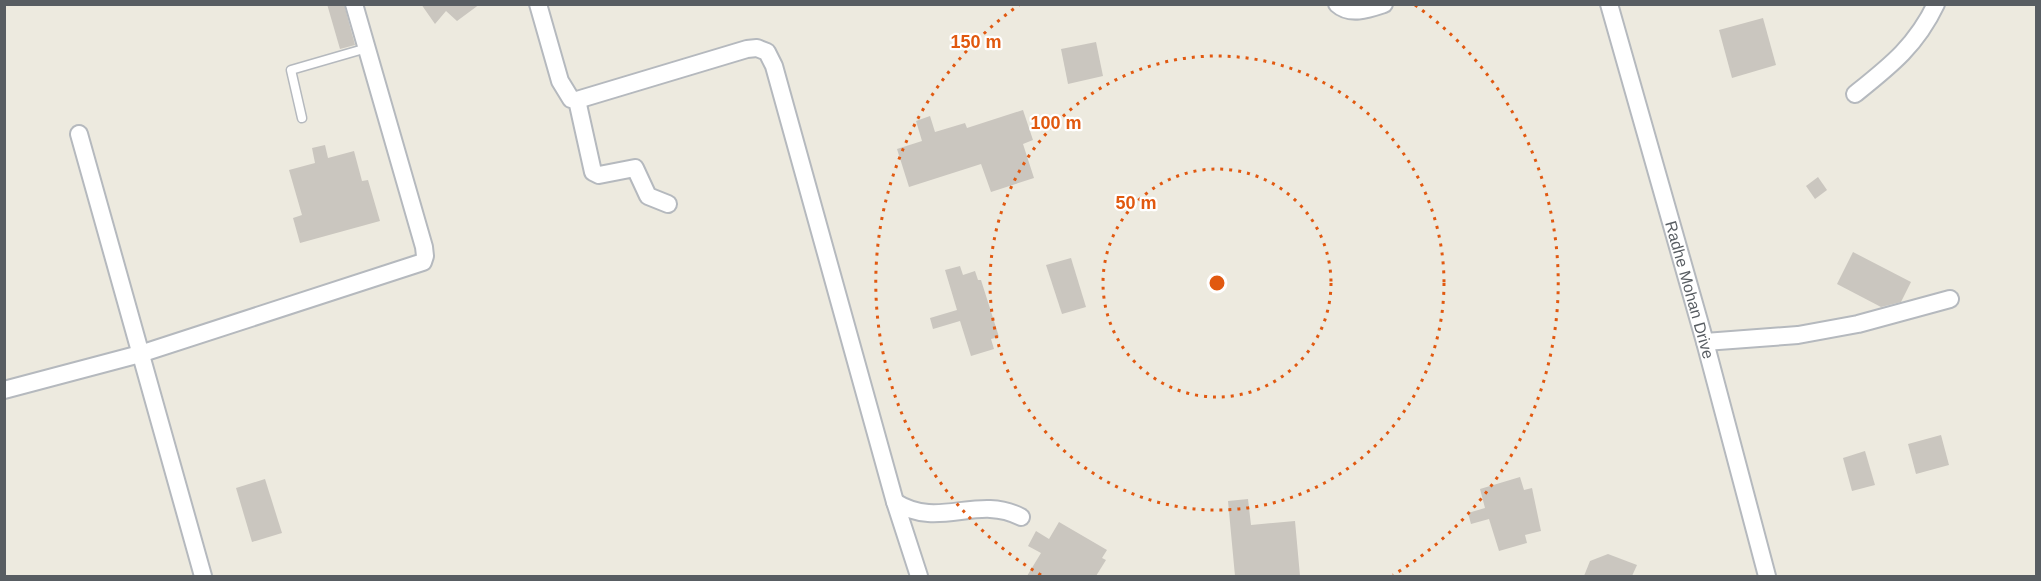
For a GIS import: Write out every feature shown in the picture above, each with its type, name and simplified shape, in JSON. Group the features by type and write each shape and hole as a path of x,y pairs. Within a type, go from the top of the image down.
{"street":[{"path":"4,390 140,354 423,262 424,247 354,4"},
{"path":"538,4 560,81 568,95 577,100 747,49 757,48 767,52 774,66 895,502 919,576"},
{"path":"1337,4 1345,10 1355,11 1384,4"},
{"name":"Radhe Mohan Drive","path":"1609,4 1705,342 1767,576"},
{"path":"1855,94 1903,55 1924,28 1936,4"},
{"path":"577,100 593,172 599,175 635,168 648,196 668,204"},
{"path":"79,134 203,576"},
{"path":"1705,342 1798,334 1858,324 1950,299"},
{"path":"895,502 917,514 995,508 1022,517"}],"lane":[{"path":"302,118 291,70 367,48"}],"building":[{"path":"327,4 344,4 355,45 340,49"},
{"path":"421,4 480,4 457,21 446,11 435,24"},
{"path":"1763,18 1776,65 1732,78 1719,30"},
{"path":"1096,42 1103,76 1068,84 1061,49"},
{"path":"1023,110 1033,140 1023,144 1034,178 991,192 981,164 909,187 897,149 922,141 916,121 930,116 935,132 965,123 967,128"},
{"path":"325,145 328,158 354,151 362,181 368,180 380,221 300,243 293,218 302,215 289,170 315,163 312,148"},
{"path":"1818,177 1827,190 1815,199 1806,186"},
{"path":"1853,252 1911,282 1901,302 1881,307 1837,284"},
{"path":"1071,258 1086,307 1062,314 1046,265"},
{"path":"960,266 963,275 975,271 978,280 981,280 999,337 991,339 994,349 971,356 960,321 933,329 930,318 957,310 945,270"},
{"path":"1941,435 1949,465 1916,474 1908,444"},
{"path":"1865,451 1875,485 1852,491 1843,458"},
{"path":"1520,477 1524,490 1532,488 1541,531 1525,535 1527,543 1499,551 1489,519 1471,524 1468,513 1485,508 1480,489"},
{"path":"265,479 282,533 252,542 236,488"},
{"path":"1248,499 1251,525 1295,521 1300,576 1235,576 1228,501"},
{"path":"1059,522 1107,550 1102,558 1106,560 1096,576 1027,576 1041,553 1028,546 1036,531 1049,539"},
{"path":"1608,554 1637,565 1632,576 1584,576 1590,561"}]}
